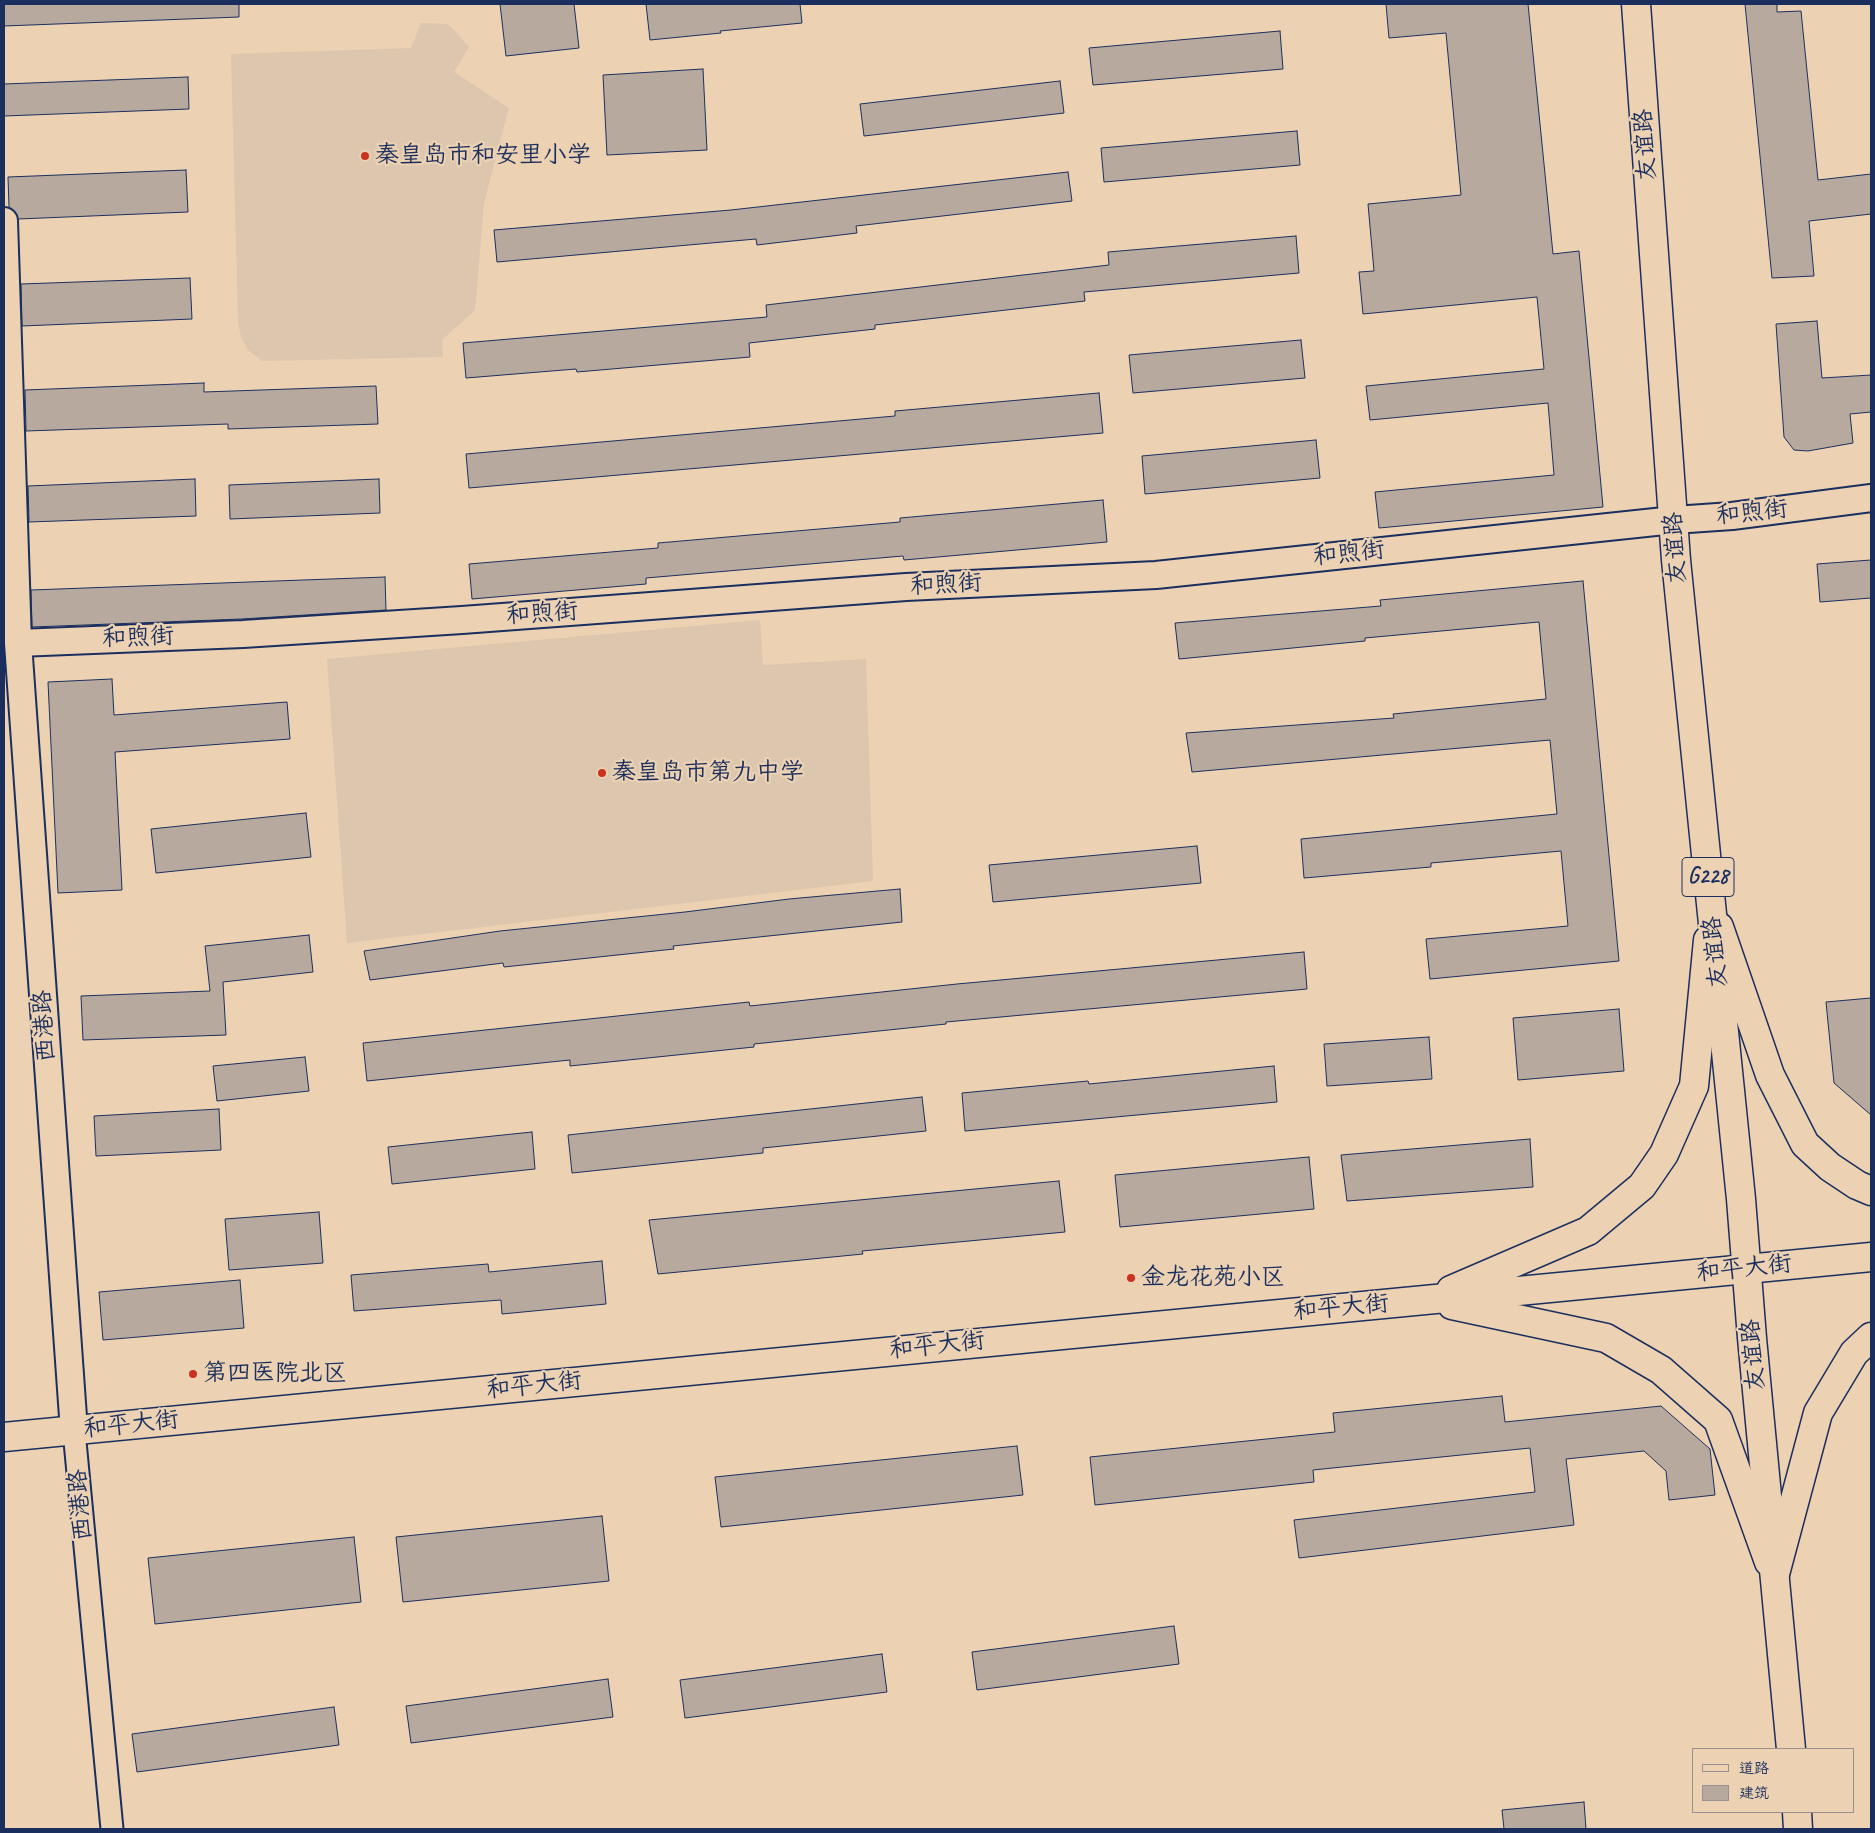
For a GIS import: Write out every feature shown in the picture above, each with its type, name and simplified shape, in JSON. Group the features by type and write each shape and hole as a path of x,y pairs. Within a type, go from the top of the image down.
{"main road":[{"name":"友谊路","path":"1636,4 1676,560 1747,1270 1791,1748"},
{"path":"1711,905 1770,1076 1805,1144 1850,1181 1871,1191"},
{"path":"1426,1300 1588,1231 1642,1186 1664,1154 1694,1086 1711,905"},
{"name":"和平大街","path":"4,1437 1871,1257"},
{"path":"1426,1300 1606,1338 1662,1370 1718,1420 1774,1578"},
{"path":"1774,1578 1818,1413 1854,1353 1871,1337"},
{"path":"1797,1813 1798,1829"}],"street":[{"name":"西港路","path":"4,222 18,643 74,1431 112,1829"},
{"name":"和煦街","path":"18,643 243,634 482,619 906,586 1156,574 1674,520 1732,516 1871,498"}],"shaded area":[{"name":"秦皇岛市和安里小学","path":"421,23 447,24 452,28 469,47 454,72 509,108 484,203 475,310 442,340 443,357 262,361 248,350 241,337 238,322 231,54 411,48"},
{"name":"秦皇岛市第九中学","path":"760,620 763,665 866,659 873,881 347,943 327,659"}],"building":[{"path":"4,4 239,4 239,17 4,26"},
{"path":"500,4 574,4 579,48 506,56"},
{"path":"646,4 800,4 802,23 650,40"},
{"path":"1386,4 1528,4 1553,254 1579,251 1603,507 1379,528 1375,492 1554,475 1548,403 1370,420 1366,386 1544,369 1537,297 1363,314 1359,272 1374,271 1368,204 1461,195 1446,33 1389,38"},
{"path":"1745,4 1777,4 1777,12 1801,11 1818,180 1871,174 1871,214 1809,221 1814,276 1772,278"},
{"path":"1280,31 1283,69 1093,85 1089,48"},
{"path":"703,69 707,150 607,155 603,75"},
{"path":"188,77 189,109 4,116 4,84"},
{"path":"1060,81 1064,113 864,136 860,104"},
{"path":"1297,131 1300,165 1104,182 1101,148"},
{"path":"186,170 188,212 18,219 16,213 9,207 8,177"},
{"path":"1068,172 1072,201 856,226 857,233 757,245 756,239 497,262 494,230 731,210"},
{"path":"1296,236 1299,273 1084,292 1085,301 875,325 875,329 749,343 750,357 577,372 576,369 466,378 463,343 767,317 766,305 1109,265 1108,252"},
{"path":"190,278 192,319 22,326 21,284"},
{"path":"1817,321 1822,378 1871,375 1871,412 1850,414 1853,443 1808,451 1794,450 1784,437 1776,324"},
{"path":"1301,340 1305,378 1133,393 1129,355"},
{"path":"204,383 204,392 376,386 378,424 228,429 228,424 26,431 25,390"},
{"path":"1099,393 1103,433 469,488 466,454 895,416 895,411"},
{"path":"1316,440 1320,478 1145,494 1142,456"},
{"path":"195,479 196,516 29,522 28,486"},
{"path":"379,479 380,513 230,519 229,485"},
{"path":"1103,500 1107,542 904,560 903,556 646,578 646,584 472,599 469,564 658,548 658,543 900,522 900,518"},
{"path":"1871,560 1871,598 1820,602 1817,564"},
{"path":"385,577 386,610 242,619 32,627 31,590"},
{"path":"1583,581 1619,961 1430,979 1426,939 1568,926 1561,851 1431,863 1431,867 1304,878 1301,839 1557,814 1550,740 1192,772 1186,733 1394,718 1393,714 1546,699 1539,622 1365,638 1365,641 1179,659 1175,623 1381,606 1380,600"},
{"path":"112,679 114,715 287,702 290,739 115,752 122,890 58,893 48,682"},
{"path":"306,813 311,857 156,873 151,829"},
{"path":"1197,846 1201,883 993,902 989,865"},
{"path":"900,889 902,922 673,946 674,949 504,967 503,963 370,980 364,951 500,931 789,899"},
{"path":"309,935 313,972 223,982 226,1035 83,1040 81,996 210,991 205,946"},
{"path":"1304,952 1307,989 946,1022 946,1024 754,1044 754,1047 570,1066 570,1060 367,1081 363,1043 749,1002 750,1006 957,984"},
{"path":"1871,998 1871,1115 1834,1083 1826,1002"},
{"path":"1619,1009 1624,1071 1518,1080 1513,1018"},
{"path":"1429,1037 1432,1079 1327,1086 1324,1044"},
{"path":"305,1057 309,1091 217,1101 213,1066"},
{"path":"1274,1066 1277,1102 965,1131 962,1093 1088,1081 1089,1084"},
{"path":"922,1097 926,1131 763,1148 763,1153 572,1173 568,1135"},
{"path":"219,1109 221,1150 96,1156 94,1116"},
{"path":"532,1132 535,1169 392,1184 388,1147"},
{"path":"1530,1139 1533,1187 1347,1201 1341,1155"},
{"path":"1309,1157 1314,1209 1120,1227 1115,1175"},
{"path":"1059,1181 1065,1232 862,1251 863,1254 658,1274 649,1220"},
{"path":"319,1212 323,1263 229,1270 225,1219"},
{"path":"602,1261 606,1304 502,1314 501,1300 354,1311 351,1275 488,1264 489,1272"},
{"path":"240,1280 244,1328 103,1340 99,1292"},
{"path":"1502,1396 1505,1422 1661,1406 1710,1449 1715,1495 1669,1500 1666,1471 1644,1451 1566,1459 1574,1525 1299,1558 1294,1520 1535,1492 1530,1448 1313,1470 1314,1482 1095,1505 1090,1457 1335,1432 1333,1413"},
{"path":"1017,1446 1023,1495 721,1527 715,1477"},
{"path":"602,1516 609,1581 403,1602 396,1537"},
{"path":"354,1537 361,1602 155,1624 148,1558"},
{"path":"1174,1626 1179,1664 977,1690 972,1652"},
{"path":"882,1654 887,1692 685,1718 680,1680"},
{"path":"608,1679 613,1717 411,1743 406,1706"},
{"path":"334,1707 339,1745 137,1772 132,1734"},
{"path":"1584,1802 1586,1829 1504,1829 1502,1810"}],"place":[{"name":"秦皇岛市和安里小学","path":"365,156"},
{"name":"秦皇岛市第九中学","path":"602,773"},
{"name":"金龙花苑小区","path":"1131,1278"},
{"name":"第四医院北区","path":"193,1374"}]}
